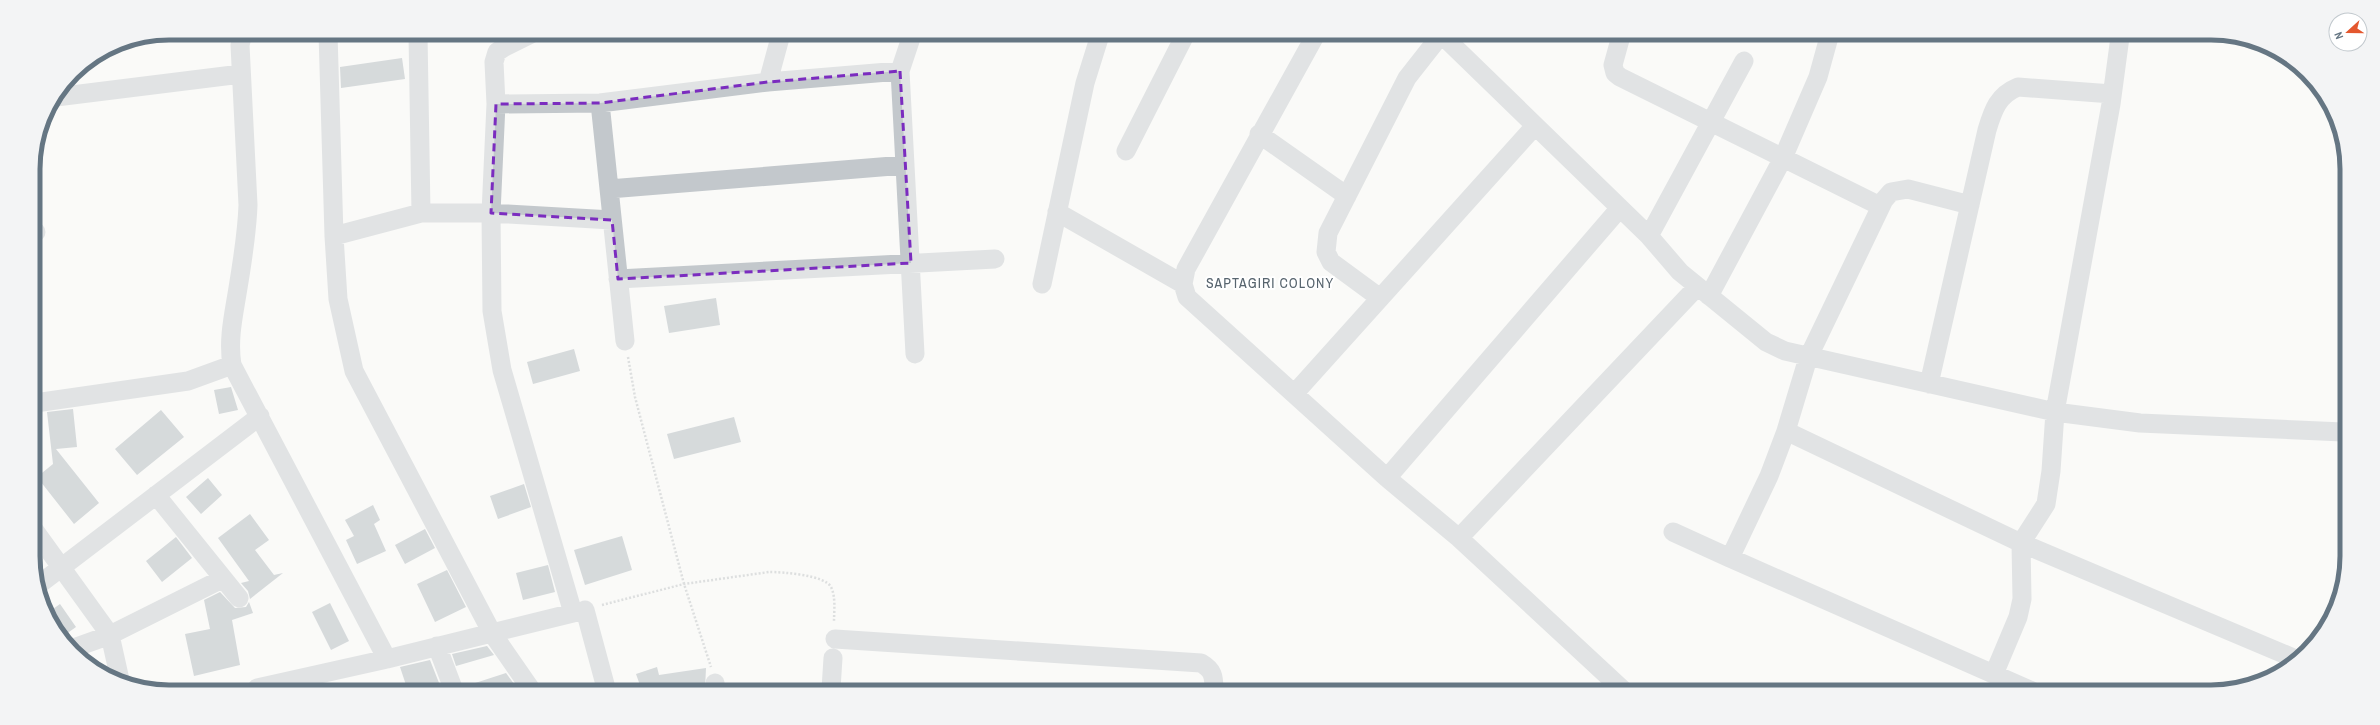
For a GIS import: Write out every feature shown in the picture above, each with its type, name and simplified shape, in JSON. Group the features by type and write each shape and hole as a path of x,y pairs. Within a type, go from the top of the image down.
{"street":[{"path":"241,40 240,45 241,74 248,232 231,334 230,352 232,365 387,659"},
{"path":"328,40 334,236 338,298 354,371 492,633 528,685"},
{"path":"418,40 421,213"},
{"path":"270,685 387,659 573,613 502,370 496,344 492,311 490,213 496,104 494,62 497,52 520,40"},
{"path":"768,82 779,40"},
{"path":"910,40 900,71 915,354"},
{"path":"1042,284 1085,83 1098,40"},
{"path":"1126,152 1182,40"},
{"path":"1313,40 1259,134 1186,269 1183,284 1187,298 1387,478 1459,538 1618,685"},
{"path":"1380,298 1331,262 1326,252 1328,233 1407,78 1439,40"},
{"path":"1621,40 1613,65 1615,73 1880,206"},
{"path":"1459,538 1703,292 1783,158 1818,77 1828,40"},
{"path":"1994,674 2018,616 2022,599 2021,543 2046,504 2051,471 2055,412 2112,94 2120,40"},
{"path":"1459,42 1534,126 1648,236 1680,272 1766,342 1786,351 1808,358 2055,412 2140,423 2340,432"},
{"path":"1648,236 1744,61"},
{"path":"496,104 600,103 768,82 900,71"},
{"path":"63,96 241,74"},
{"path":"1929,384 1993,110 2000,99 2009,91 2018,87 2112,94"},
{"path":"600,103 625,342"},
{"path":"1294,394 1534,126"},
{"path":"1259,134 1347,196"},
{"path":"609,189 905,165"},
{"path":"1730,558 1769,476 1786,431 1808,358 1880,206 1891,192 1908,189 1970,205"},
{"path":"1387,478 1619,209"},
{"path":"1057,212 1183,284"},
{"path":"334,236 421,213 490,213 612,220"},
{"path":"618,279 994,259"},
{"path":"40,403 188,381 232,365"},
{"path":"42,582 260,416"},
{"path":"1786,431 2021,543 2291,657"},
{"path":"156,495 222,579 239,598"},
{"path":"1673,532 2019,685"},
{"path":"40,537 62,566 110,635 119,674"},
{"path":"78,647 110,635 222,579"},
{"path":"585,610 605,685"},
{"path":"835,639 1201,663 1213,673 1214,685"},
{"path":"437,646 452,685"},
{"path":"831,685 832,658"}],"path":[{"path":"625,342 635,397 684,584 716,685"},
{"path":"585,610 684,584 769,572 823,580 831,586 834,596 835,639"}],"highlighted area":[{"path":"900,71 911,263 618,279 612,220 491,213 496,104 600,103 768,82"}],"building":[{"path":"402,58 405,79 341,88 340,67"},
{"path":"716,298 720,325 669,333 664,306"},
{"path":"574,349 580,371 533,384 527,362"},
{"path":"231,387 238,410 219,414 214,390"},
{"path":"73,409 77,447 56,449 99,503 74,524 40,481 40,475 53,464 47,412"},
{"path":"161,410 184,437 137,475 115,449"},
{"path":"734,417 741,442 674,459 667,434"},
{"path":"208,478 222,495 201,514 186,497"},
{"path":"524,484 531,507 498,519 490,496"},
{"path":"373,505 380,520 374,524 386,551 357,564 346,540 354,536 345,520"},
{"path":"250,514 269,540 255,550 274,575 283,573 250,599 248,591 241,583 249,581 218,538"},
{"path":"425,529 435,548 405,564 395,545"},
{"path":"622,536 632,570 585,585 574,550"},
{"path":"176,537 192,558 162,582 146,561"},
{"path":"548,565 555,592 523,600 516,573"},
{"path":"447,570 466,607 435,622 417,584"},
{"path":"220,592 235,608 246,607 249,602 253,613 232,620 240,665 194,676 185,634 210,629 204,600"},
{"path":"330,603 349,641 331,650 312,612"},
{"path":"60,604 76,627 66,634 52,610"},
{"path":"487,646 494,655 456,666 452,654"},
{"path":"430,660 440,685 406,685 400,667"},
{"path":"657,667 659,675 706,668 705,685 640,685 636,674"},
{"path":"506,673 515,685 469,685"}],"district":[{"name":"SAPTAGIRI COLONY","path":"1270,283"}]}
